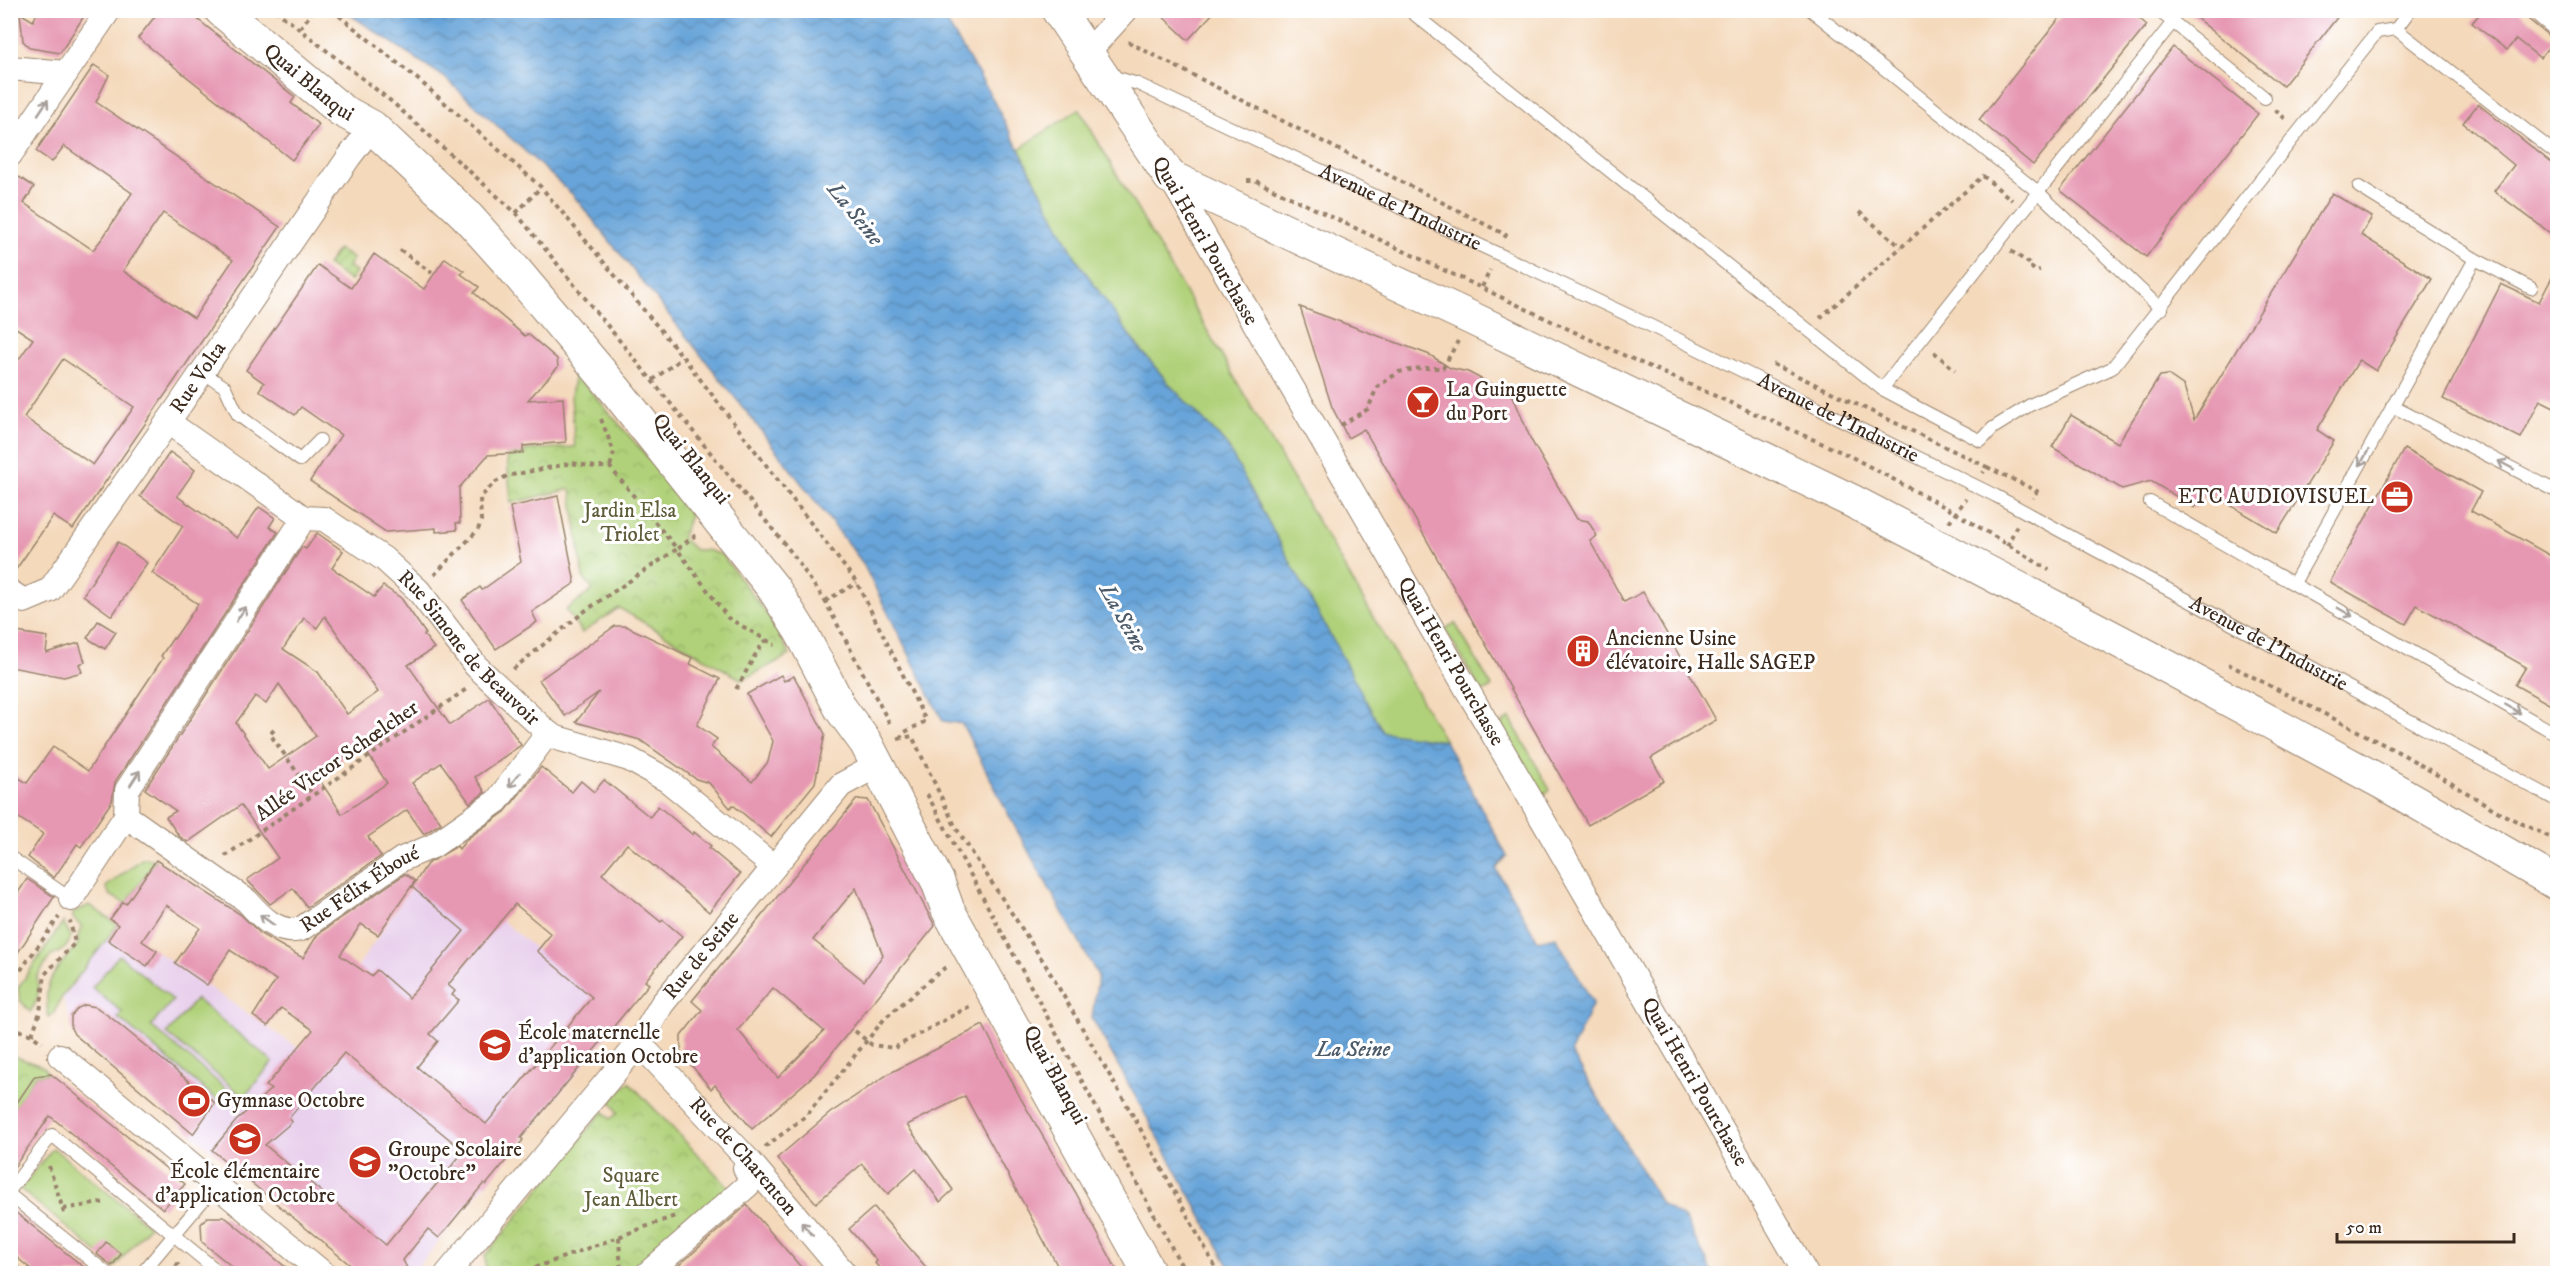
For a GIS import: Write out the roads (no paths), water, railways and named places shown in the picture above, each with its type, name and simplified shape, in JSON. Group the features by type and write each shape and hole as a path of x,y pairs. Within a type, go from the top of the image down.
{"main road":[{"name":"Quai Blanqui","path":"221,10 341,110 372,127 465,214 491,222 513,241 786,578 858,706 872,754 938,882 948,910 1150,1274"},
{"name":"Quai Blanqui","path":"246,10 354,95 372,127"},
{"name":"Quai Henri Pourchasse","path":"1058,10 1170,177"},
{"path":"2547,10 2558,19"},
{"path":"1170,177 1469,317 1852,501 2374,778 2558,884"},
{"name":"Quai Blanqui","path":"938,882 954,894 985,945 1164,1274"}],"street":[{"path":"10,155 109,10"},
{"path":"1093,64 1118,19"},
{"path":"10,68 66,73"},
{"name":"Rue Volta","path":"10,592 24,601 50,590 372,127"},
{"name":"Quai Henri Pourchasse","path":"1170,177 1806,1274"},
{"name":"Rue Simone de Beauvoir","path":"168,422 304,518 324,519 384,559 418,590 476,666 548,733 557,738 629,759 667,780 774,867"},
{"path":"67,903 126,816 127,790 304,518"},
{"name":"Rue Félix Éboué","path":"126,816 247,901 261,917 280,929 291,932 301,929 402,859 433,846 497,801 548,733"},
{"name":"Rue de Seine","path":"447,1274 639,1043 662,1005 841,785 872,754"},
{"name":"Rue de Charenton","path":"639,1043 750,1163 845,1274"},
{"path":"60,1056 324,1274"},
{"path":"646,1274 748,1185 751,1179 745,1168"}],"lane":[{"path":"1409,10 1882,390 1981,441 1993,428 2030,405 2112,368 2161,309 2377,32 2396,29 2410,10"},
{"path":"1811,10 2038,192 2161,309"},
{"path":"2157,10 2263,96"},
{"path":"1882,390 2173,22"},
{"path":"2396,29 2558,155"},
{"name":"Avenue de l'Industrie","path":"1093,64 1659,330 1996,496 2558,801"},
{"path":"2359,187 2475,259 2532,288"},
{"path":"2294,583 2475,259"},
{"path":"202,372 225,387 238,416 300,460 320,440"},
{"path":"2392,406 2558,492"},
{"path":"2150,502 2558,735"},
{"path":"10,857 67,903"},
{"path":"10,1190 52,1135 221,1274"},
{"path":"141,1274 217,1184"},
{"path":"10,1195 108,1274"},
{"path":"10,1267 18,1274"}],"water":[{"name":"La Seine","path":"351,11 940,11 988,90 1077,260 1132,339 1169,384 1226,444 1383,732 1445,741 1507,856 1496,869 1538,941 1556,937 1593,1003 1571,1052 1662,1205 1685,1219 1713,1273 1233,1273 1092,1018 1098,976 1016,829 962,724 943,721 862,562 745,410 573,195 444,77 349,14"}],"place":[{"name":"La Guinguette du Port","path":"1423,402"},
{"name":"ETC AUDIOVISUEL","path":"2397,497"},
{"name":"Ancienne Usine élévatoire, Halle SAGEP","path":"1583,651"},
{"name":"École maternelle d'application Octobre","path":"495,1045"},
{"name":"Gymnase Octobre","path":"194,1101"},
{"name":"École élémentaire d'application Octobre","path":"245,1139"},
{"name":"Groupe Scolaire \"Octobre\"","path":"365,1162"}],"park label":[{"name":"Jardin Elsa Triolet","path":"630,523"},
{"name":"Square Jean Albert","path":"631,1188"}]}
